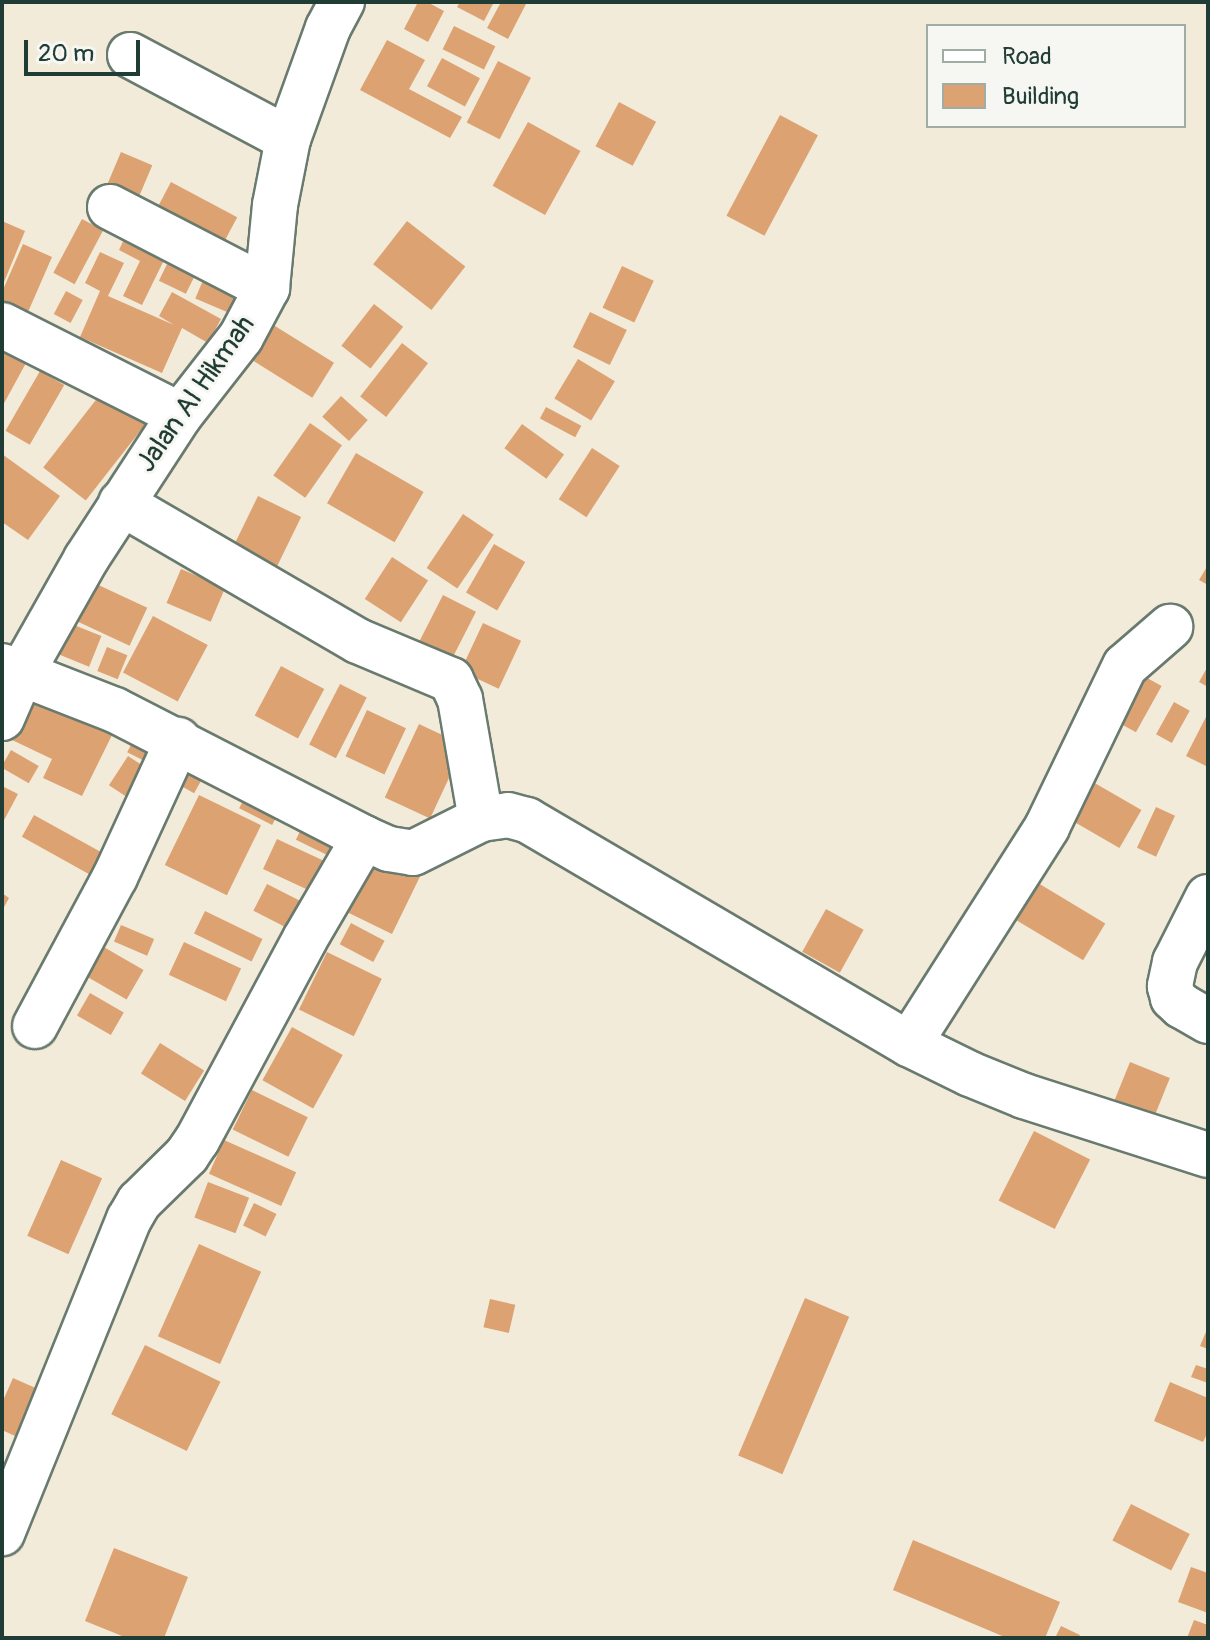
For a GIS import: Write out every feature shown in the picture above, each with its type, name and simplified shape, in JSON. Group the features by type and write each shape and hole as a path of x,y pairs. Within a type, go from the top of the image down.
{"street":[{"name":"Jalan Al Hikmah","path":"2,718 12,670 180,415 241,337 267,288 275,205 288,139 328,28 342,2"},
{"path":"130,55 288,139"},
{"path":"110,207 267,288"},
{"path":"2,325 180,415"},
{"path":"121,503 358,641 451,680 460,699 481,819"},
{"path":"909,1044 1047,827 1125,666 1170,627"},
{"path":"12,670 115,710 389,849 413,853 481,819 508,815 554,834 909,1044 1024,1096 1208,1155"},
{"path":"35,1026 115,877 178,740"},
{"path":"2,1533 129,1219 139,1202 187,1155 197,1140 305,939 364,838"},
{"path":"1208,897 1175,962 1170,986 1173,998 1208,1021"}],"building":[{"path":"418,2 427,2 444,11 428,42 404,29"},
{"path":"460,2 494,2 484,21 457,7"},
{"path":"501,2 527,2 508,39 487,28"},
{"path":"454,26 495,46 484,70 443,49"},
{"path":"387,40 425,60 409,89 462,117 450,138 360,90"},
{"path":"442,58 480,78 465,106 427,86"},
{"path":"498,61 531,78 500,139 467,122"},
{"path":"619,102 656,122 633,166 596,146"},
{"path":"780,115 818,135 764,236 726,216"},
{"path":"528,122 580,151 545,215 493,186"},
{"path":"121,152 152,165 132,212 101,199"},
{"path":"171,182 237,217 216,257 150,222"},
{"path":"82,219 103,230 75,284 53,273"},
{"path":"2,221 25,231 2,287"},
{"path":"407,221 465,267 431,310 373,264"},
{"path":"126,235 167,254 142,305 123,296 140,261 119,250"},
{"path":"23,244 52,257 28,312 2,300 2,292"},
{"path":"100,252 124,263 108,296 174,325 159,316 172,292 221,319 208,343 182,328 162,373 80,337 100,291 85,283"},
{"path":"169,260 196,273 186,294 159,281"},
{"path":"622,266 654,281 634,322 603,308"},
{"path":"207,271 243,286 231,314 195,299"},
{"path":"66,291 83,300 71,323 54,314"},
{"path":"374,304 403,327 371,369 341,346"},
{"path":"590,312 627,330 610,365 573,347"},
{"path":"267,321 334,363 312,398 245,356"},
{"path":"402,343 428,363 386,417 360,397"},
{"path":"2,349 26,363 2,407"},
{"path":"578,359 615,381 591,421 554,398"},
{"path":"40,371 64,385 30,445 6,431"},
{"path":"106,387 149,420 86,501 43,467"},
{"path":"341,396 368,420 349,441 322,417"},
{"path":"546,407 581,426 575,437 540,418"},
{"path":"310,423 342,445 305,498 273,475"},
{"path":"522,424 564,455 546,479 504,448"},
{"path":"592,448 620,466 586,517 559,499"},
{"path":"356,453 424,492 395,542 327,503"},
{"path":"2,454 60,496 28,540 2,522"},
{"path":"258,496 301,517 273,575 230,554"},
{"path":"463,514 494,535 457,589 427,568"},
{"path":"494,544 525,562 497,610 466,592"},
{"path":"392,557 428,580 401,622 365,599"},
{"path":"1208,565 1208,585 1199,580"},
{"path":"181,569 225,588 211,622 167,603"},
{"path":"92,582 147,608 130,646 74,620"},
{"path":"443,595 476,612 447,669 414,652"},
{"path":"153,616 208,645 178,702 123,673"},
{"path":"69,623 101,636 89,667 57,654"},
{"path":"483,623 521,641 499,689 461,671"},
{"path":"107,647 127,655 118,679 97,671"},
{"path":"281,666 324,689 298,738 255,715"},
{"path":"1208,666 1208,687 1199,682"},
{"path":"1131,669 1162,686 1136,732 1105,715"},
{"path":"340,684 367,698 336,758 309,745"},
{"path":"31,694 113,733 82,796 43,778 52,759 10,739"},
{"path":"1174,702 1190,711 1172,743 1156,734"},
{"path":"367,710 406,728 384,774 345,756"},
{"path":"1208,713 1208,767 1186,756"},
{"path":"419,724 464,745 430,819 385,797"},
{"path":"139,729 163,741 151,764 127,752"},
{"path":"11,750 39,766 29,783 2,768"},
{"path":"189,755 209,766 194,793 174,782"},
{"path":"128,756 153,772 134,802 109,785"},
{"path":"1086,778 1141,810 1119,848 1064,816"},
{"path":"251,785 284,802 272,825 239,808"},
{"path":"2,786 18,794 2,824"},
{"path":"199,795 261,825 227,895 165,865"},
{"path":"1156,807 1175,816 1156,857 1137,848"},
{"path":"34,815 101,852 89,874 22,837"},
{"path":"306,819 339,835 329,856 296,840"},
{"path":"277,839 323,861 309,890 263,869"},
{"path":"376,855 420,876 392,934 348,913"},
{"path":"1023,874 1105,923 1083,960 1001,911"},
{"path":"267,884 311,906 297,933 253,911"},
{"path":"2,893 9,898 2,911"},
{"path":"826,909 864,930 840,973 802,952"},
{"path":"205,911 263,939 252,962 194,933"},
{"path":"351,923 385,941 373,962 340,944"},
{"path":"121,925 154,939 147,956 114,942"},
{"path":"184,942 241,969 226,1001 169,975"},
{"path":"102,946 144,970 127,999 85,975"},
{"path":"327,952 382,979 354,1036 299,1010"},
{"path":"90,993 124,1012 111,1035 77,1016"},
{"path":"292,1027 343,1055 313,1108 262,1080"},
{"path":"160,1043 204,1071 185,1101 141,1074"},
{"path":"1130,1062 1170,1078 1154,1118 1114,1102"},
{"path":"252,1090 308,1117 288,1157 233,1130"},
{"path":"1034,1131 1090,1160 1055,1229 999,1200"},
{"path":"224,1140 296,1172 281,1206 209,1174"},
{"path":"61,1160 102,1178 68,1254 27,1236"},
{"path":"208,1182 249,1198 235,1233 194,1217"},
{"path":"254,1203 276,1214 266,1236 243,1225"},
{"path":"199,1244 261,1272 220,1364 158,1336"},
{"path":"805,1298 849,1317 782,1474 738,1455"},
{"path":"490,1299 515,1305 509,1333 483,1327"},
{"path":"1208,1327 1208,1349 1200,1346"},
{"path":"145,1345 220,1382 187,1451 111,1414"},
{"path":"1196,1365 1208,1369 1208,1383 1191,1377"},
{"path":"13,1378 49,1394 28,1442 2,1430 2,1403"},
{"path":"1170,1382 1208,1398 1208,1432 1203,1442 1154,1421"},
{"path":"1131,1504 1190,1534 1171,1570 1112,1541"},
{"path":"913,1540 1060,1602 1045,1638 1007,1638 893,1590"},
{"path":"114,1548 188,1577 164,1638 127,1638 85,1621"},
{"path":"1191,1567 1208,1573 1208,1613 1178,1602"},
{"path":"1194,1620 1208,1625 1208,1638 1187,1638"},
{"path":"1061,1626 1080,1635 1078,1638 1055,1638"}]}
